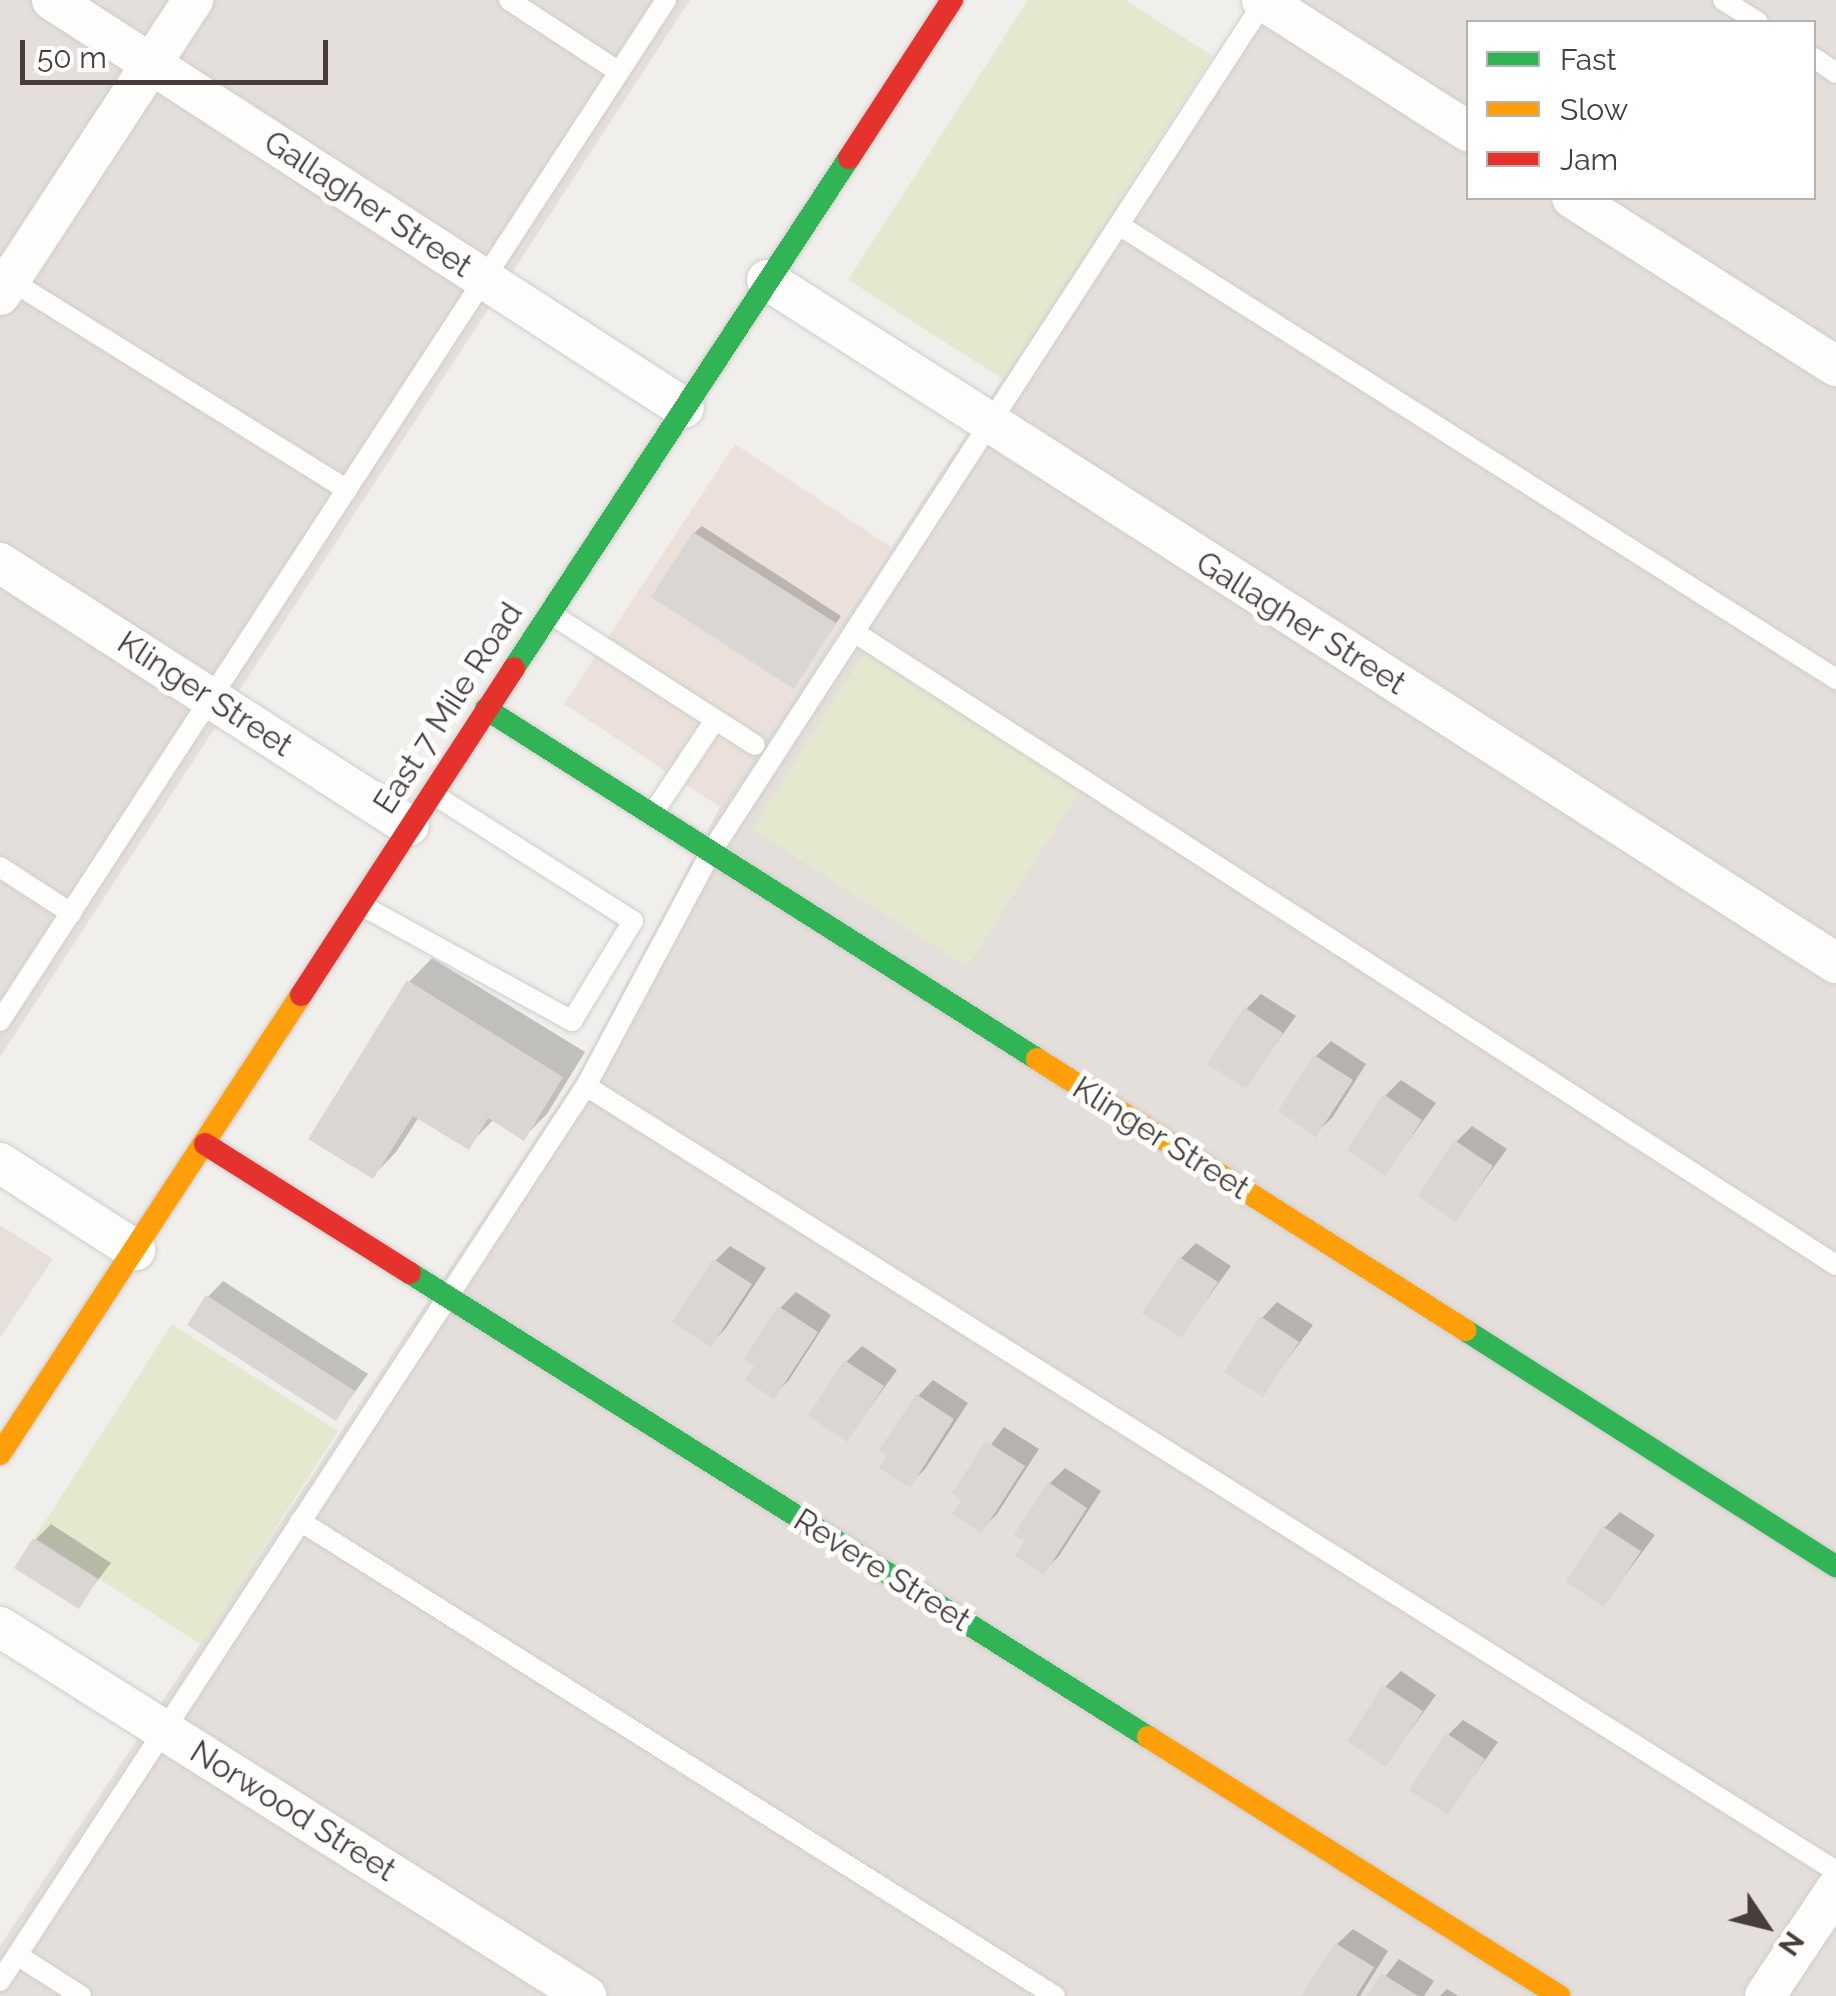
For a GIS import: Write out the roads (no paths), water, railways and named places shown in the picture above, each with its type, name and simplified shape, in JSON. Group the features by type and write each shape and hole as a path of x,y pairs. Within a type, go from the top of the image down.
{"street":[{"name":"Gallagher Street","path":"52,0 684,408"},
{"path":"5,288 193,0"},
{"name":"East 7 Mile Road","path":"0,1454 952,0"},
{"path":"1264,0 1466,131"},
{"path":"1575,200 1836,366"},
{"name":"Gallagher Street","path":"767,280 1836,963"},
{"name":"Klinger Street","path":"0,563 212,700 420,810"},
{"name":"Klinger Street","path":"486,709 1836,1566"},
{"name":"Revere Street","path":"206,1144 1559,1996"},
{"path":"0,1163 135,1250"},
{"name":"Norwood Street","path":"0,1627 586,1996"},
{"path":"1765,1996 1836,1889"}],"lane":[{"path":"510,0 619,72"},
{"path":"0,1020 666,0"},
{"path":"0,1981 586,1086 711,852 1264,0"},
{"path":"1723,0 1755,20"},
{"path":"1119,225 1836,678"},
{"path":"5,288 347,490"},
{"path":"549,612 755,746"},
{"path":"854,632 1836,1266"},
{"path":"652,815 715,720"},
{"path":"359,904 572,1020 633,921 420,810"},
{"path":"0,867 71,912"},
{"path":"586,1086 1836,1871"},
{"path":"300,1520 1054,1996"},
{"path":"17,1955 81,1996"}]}
